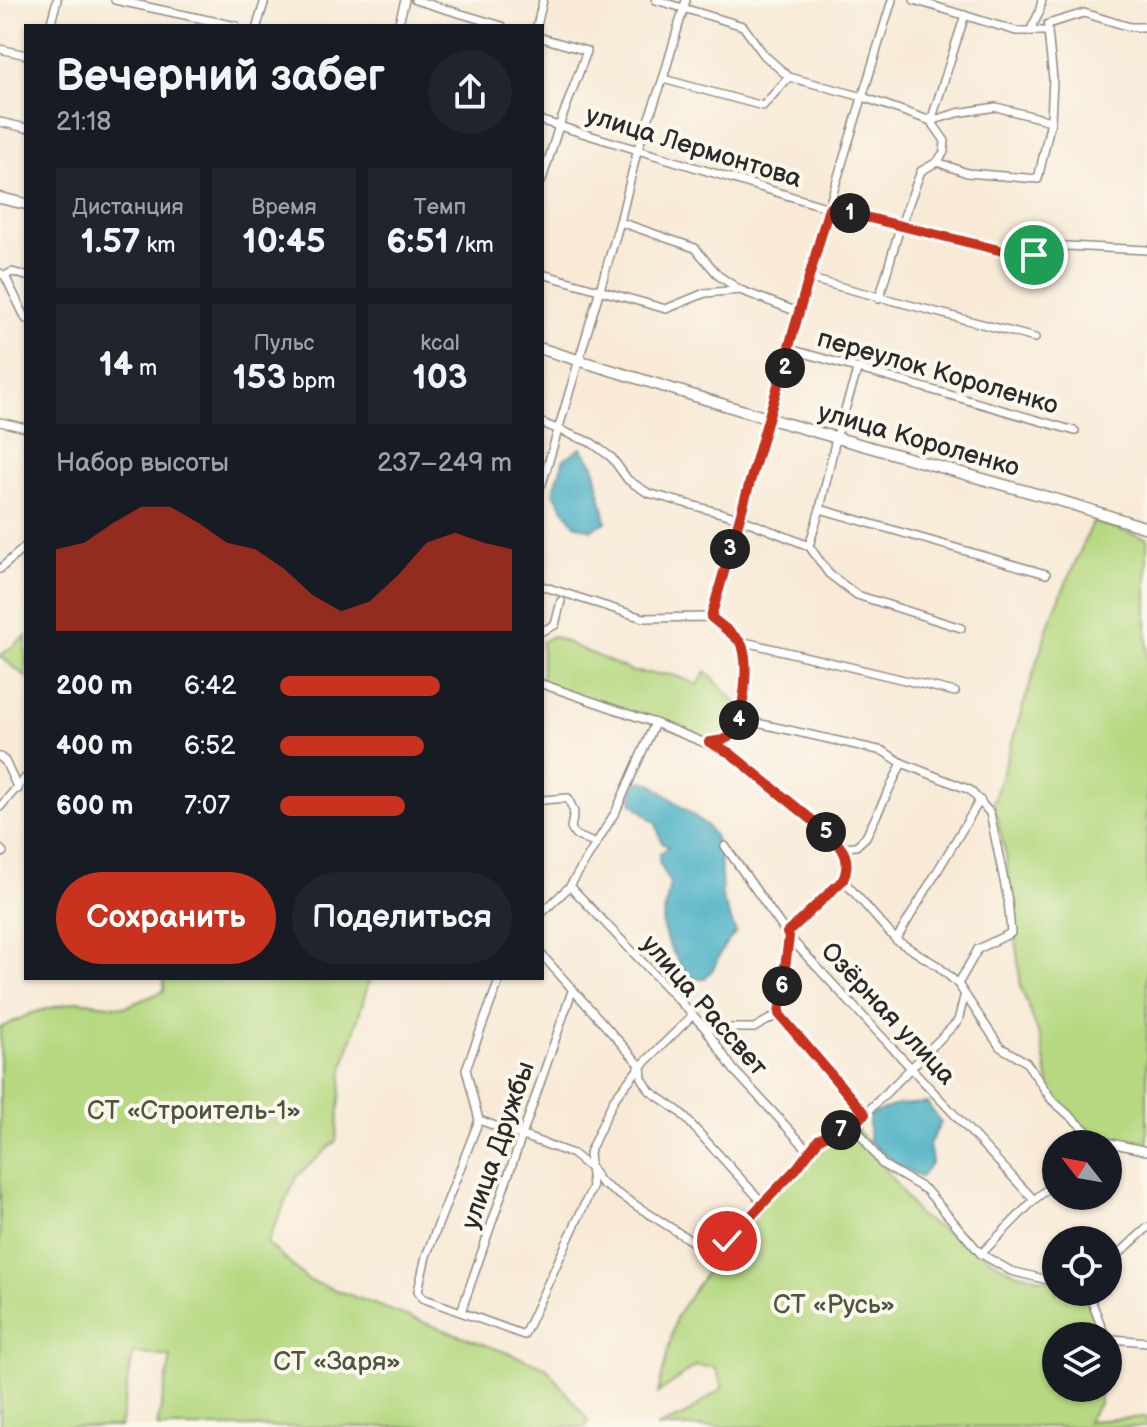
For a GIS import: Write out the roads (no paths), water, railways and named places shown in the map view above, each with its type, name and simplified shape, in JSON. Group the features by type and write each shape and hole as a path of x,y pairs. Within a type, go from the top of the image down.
{"street":[{"path":"51,24 57,0"},
{"path":"115,0 227,24"},
{"path":"258,24 265,0"},
{"path":"399,24 405,0"},
{"path":"415,0 495,24"},
{"path":"537,24 543,0"},
{"path":"656,0 685,4 743,26 764,55 789,77 863,97 931,121 945,141 944,152 937,162 921,171 900,227 879,299"},
{"path":"711,617 790,349 807,278 892,0"},
{"path":"914,0 1016,31 1048,28 1084,13 1130,27 1147,27"},
{"path":"940,9 949,0"},
{"path":"1030,31 1042,0"},
{"path":"544,478 620,222 638,148 685,4"},
{"path":"931,121 965,15"},
{"path":"937,162 967,173 1038,179 1051,121 1053,79 1048,28"},
{"name":"улица Лермонтова","path":"544,39 587,51 544,174"},
{"path":"0,49 24,55"},
{"path":"663,79 763,106 789,77"},
{"path":"931,121 996,107 1051,121"},
{"path":"0,122 24,128"},
{"name":"улица Лермонтова","path":"544,122 829,208 1007,252 1034,255 1067,246 1147,250"},
{"path":"0,198 24,204"},
{"path":"620,222 695,248 719,276 740,290 798,312"},
{"path":"24,275 12,272 3,274 24,315"},
{"path":"544,275 666,309 705,293 740,290"},
{"path":"807,278 1035,338"},
{"name":"переулок Короленко","path":"790,349 1075,431"},
{"name":"улица Короленко","path":"544,350 770,419 1147,528"},
{"path":"809,546 836,438 858,368"},
{"path":"0,422 24,428"},
{"path":"544,424 592,443 612,458 628,480 648,493 739,518 809,546 829,574 857,595 961,628"},
{"path":"820,509 1046,574"},
{"path":"0,569 24,548"},
{"path":"544,587 643,618 711,617 741,644 746,663 739,719 732,733 723,740 709,742"},
{"path":"544,630 555,625 561,601"},
{"path":"741,644 749,643 955,692"},
{"path":"544,685 709,742 730,753 843,847 848,858 848,870 843,880 788,935 779,1014 865,1114"},
{"path":"739,719 883,751 902,763 970,790 980,800 990,813 1008,900 1011,933 978,949 958,984"},
{"path":"544,911 570,886 616,811 655,723"},
{"path":"0,757 18,789"},
{"path":"843,847 856,846 866,837 902,763"},
{"path":"0,807 24,780"},
{"path":"544,800 568,798 574,812 571,828 575,835 596,844"},
{"path":"896,940 980,800"},
{"name":"Озёрная улица","path":"725,846 788,935 1034,1200"},
{"path":"843,880 896,940 938,966 958,984 1000,1047 1026,1062 1052,1100 1083,1130"},
{"name":"улица Рассвет","path":"570,886 705,1028 733,1069 809,1151"},
{"path":"544,957 641,1066 642,1078 650,1091 680,1112 762,1202"},
{"path":"499,980 466,1069 479,1120 426,1256 418,1291 422,1298 524,1335 592,1188 589,1153 614,1099 641,1066 692,1016"},
{"name":"улица Дружбы","path":"461,1312 572,991"},
{"path":"479,1120 573,1154 591,1169 601,1183 696,1244 711,1247 727,1241 829,1133 852,1125 865,1114 958,1021 964,997"},
{"path":"705,1028 754,1028 779,1014"},
{"path":"865,1114 857,1129 882,1164 926,1190 981,1254 1011,1271 1042,1279"},
{"path":"1122,1147 1147,1151"},
{"path":"981,1254 1042,1193"},
{"path":"1122,1253 1143,1237 1147,1228"},
{"path":"1093,1306 1104,1333 1112,1339 1147,1342"}],"water":[{"path":"581,448 594,465 606,522 591,530 574,524 553,492 564,459"},
{"path":"643,781 652,784 706,825 720,850 722,898 736,932 705,979 685,974 667,941 662,925 670,883 659,862 660,853 669,847 662,843 656,824 632,802 633,788"},
{"path":"927,1103 941,1123 929,1144 932,1162 921,1177 898,1166 869,1141 869,1115 896,1105"}],"park label":[{"name":"СТ «Строитель-1»","path":"194,1110"},
{"name":"СТ «Русь»","path":"834,1304"},
{"name":"СТ «Заря»","path":"337,1361"}]}
